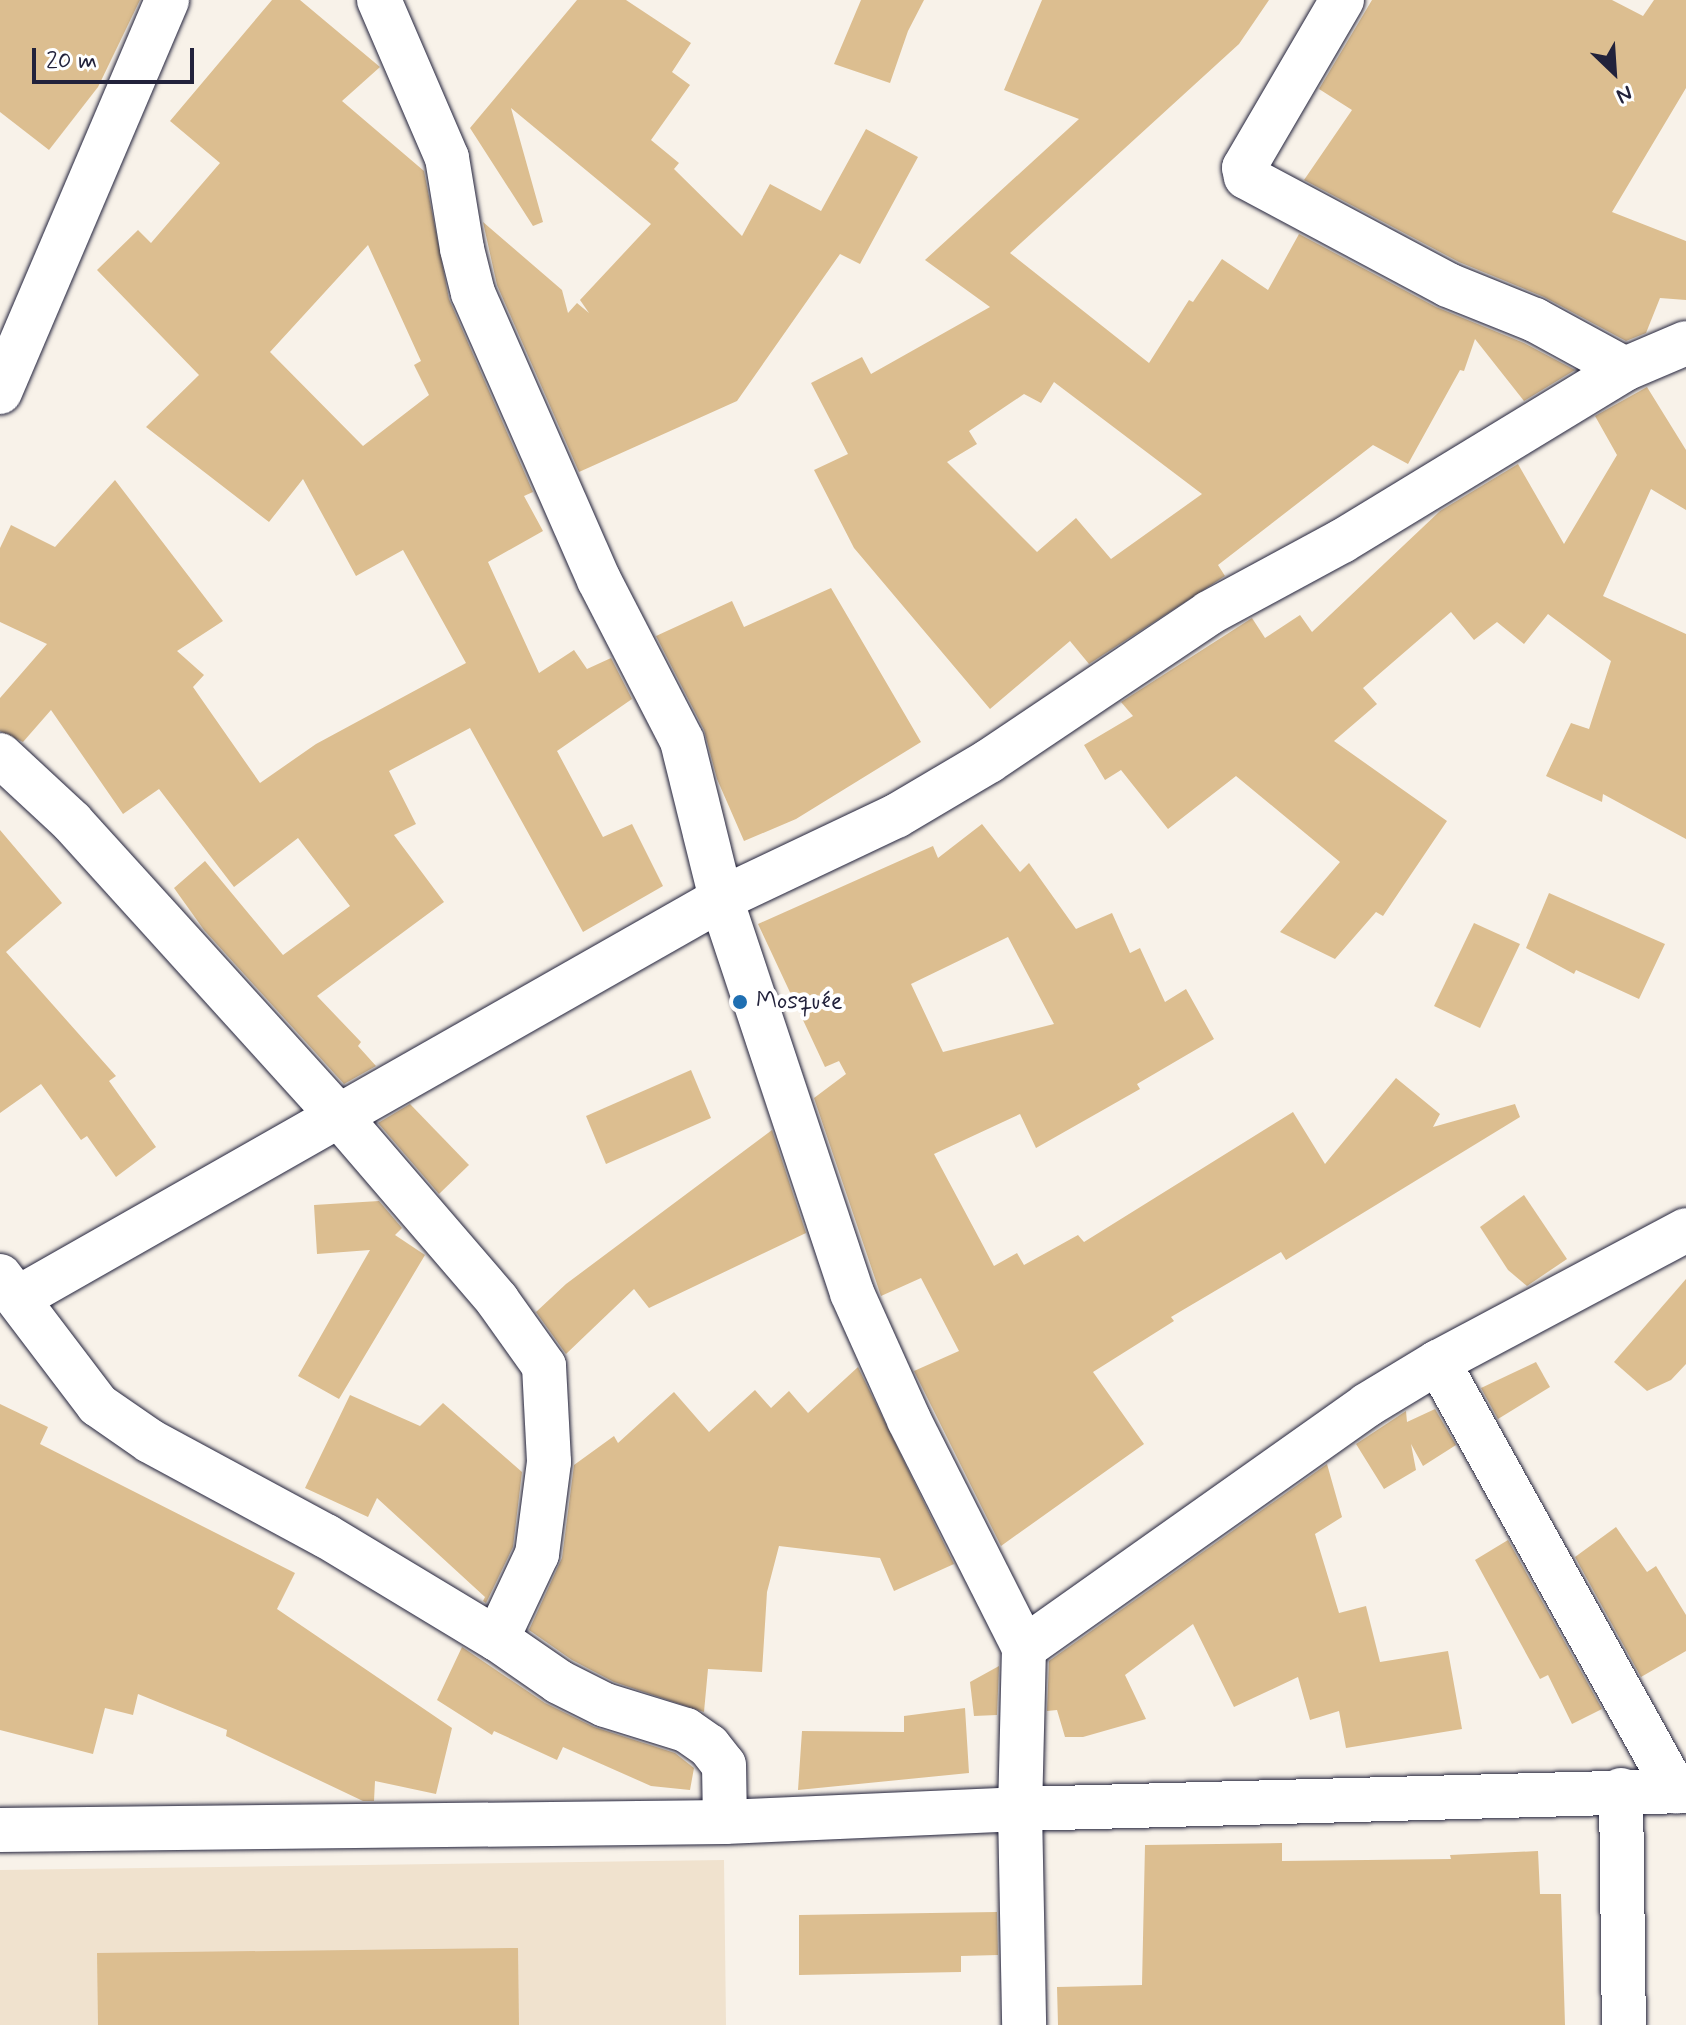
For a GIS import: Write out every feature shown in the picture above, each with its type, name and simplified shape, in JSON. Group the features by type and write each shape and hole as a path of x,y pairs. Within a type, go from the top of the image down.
{"street":[{"path":"0,392 167,0"},
{"path":"379,0 447,158 462,249 473,293 599,580 682,741 721,899 852,1293 909,1420 1024,1648 1020,1809 1024,2025"},
{"path":"1342,0 1244,168 1246,177 1448,285 1535,320 1625,369"},
{"path":"725,1822 724,1765 709,1746 686,1730 605,1705 559,1682 497,1639 326,1536 150,1441 98,1405 10,1286 339,1116 721,899 909,808 989,761 1209,613 1342,541 1625,369 1686,343"},
{"path":"0,755 72,822 339,1116 497,1300 544,1366 549,1462 537,1554 497,1639"},
{"path":"1024,1648 1272,1469 1438,1362 1686,1230"},
{"path":"1438,1362 1681,1791"},
{"path":"0,1830 725,1822 1020,1809 1621,1790 1681,1791"},
{"path":"1621,1790 1624,2025"}],"shaded area":[{"path":"724,1860 726,2025 0,2025 0,1870"}],"building":[{"path":"0,0 140,0 98,87 49,150 0,112"},
{"path":"272,0 300,0 380,67 342,101 424,171 449,299 533,492 524,496 543,531 488,562 539,673 574,650 587,669 611,658 632,699 557,751 603,837 632,824 663,886 583,932 470,728 389,771 416,824 394,835 444,902 317,996 361,1042 358,1046 376,1066 344,1084 204,930 174,888 205,861 283,955 350,906 298,838 234,887 159,789 123,814 51,710 23,742 0,731 0,698 47,644 0,622 0,548 11,525 55,547 115,480 223,621 177,651 204,675 193,687 260,783 316,744 466,663 403,550 356,576 303,479 269,522 146,427 199,375 97,270 138,230 151,243 220,163 170,121","holes":["368,245 421,361 414,365 429,395 363,446 270,352"]},
{"path":"577,0 626,0 691,43 672,72 690,85 651,140 679,163 674,169 742,236 770,184 821,211 866,129 918,157 860,264 840,254 737,401 579,472 497,285 483,222 562,290 568,313 577,303 589,313 580,300 651,224 511,108 543,222 533,226 470,128"},
{"path":"861,0 924,0 908,31 890,83 834,64"},
{"path":"1042,0 1269,0 1239,44 1010,253 1149,363 1189,300 1193,302 1222,259 1268,290 1299,234 1436,307 1524,343 1575,370 1524,401 1475,339 1464,371 1460,370 1408,464 1373,445 1218,565 1225,576 1089,664 1070,641 990,709 854,548 814,470 848,454 811,383 862,357 871,374 990,307 925,260 1079,119 1004,90","holes":["1054,382 1202,494 1111,559 1076,518 1037,552 947,462 977,444 969,431 1024,394 1041,403"]},
{"path":"1372,0 1612,0 1643,16 1654,0 1686,0 1686,88 1612,212 1686,241 1686,300 1660,298 1646,333 1626,341 1544,297 1459,262 1304,180 1352,110 1319,89"},
{"path":"1647,387 1686,450 1686,510 1651,489 1603,596 1686,634 1686,839 1603,794 1602,802 1546,776 1571,723 1589,729 1611,661 1548,614 1524,644 1497,622 1474,640 1451,612 1363,688 1377,704 1334,741 1447,821 1383,916 1376,912 1335,959 1280,932 1340,862 1236,776 1168,829 1121,770 1105,780 1084,745 1133,716 1121,702 1252,618 1265,638 1300,615 1312,632 1440,511 1518,464 1564,544 1617,455 1595,416"},
{"path":"831,588 921,742 796,819 744,841 717,779 704,730 656,636 732,601 744,627"},
{"path":"982,824 1020,872 1029,863 1076,929 1112,913 1130,953 1140,948 1165,1002 1186,989 1214,1039 1137,1084 1140,1089 1036,1148 1020,1114 934,1154 994,1266 1017,1253 1024,1265 1078,1235 1084,1242 1293,1112 1325,1164 1396,1078 1440,1114 1433,1127 1515,1104 1520,1117 1286,1260 1281,1252 1171,1317 1174,1321 1093,1372 1144,1444 1001,1546 914,1371 959,1351 921,1278 881,1296 814,1098 846,1074 839,1061 825,1067 758,924 933,846 938,858","holes":["1008,937 1054,1024 943,1052 911,984"]},
{"path":"0,830 62,903 6,952 116,1076 109,1081 156,1147 116,1177 87,1136 81,1140 41,1084 0,1113"},
{"path":"1549,893 1665,944 1639,999 1576,970 1574,974 1526,948"},
{"path":"1474,923 1520,944 1480,1028 1434,1006"},
{"path":"691,1070 711,1118 606,1164 586,1116"},
{"path":"410,1104 469,1165 439,1194 378,1123"},
{"path":"772,1130 806,1233 649,1308 634,1289 566,1354 536,1312 566,1284"},
{"path":"1524,1195 1567,1259 1527,1286 1508,1270 1480,1227"},
{"path":"379,1201 402,1228 395,1235 425,1255 339,1399 298,1376 370,1250 317,1254 314,1205"},
{"path":"1686,1279 1686,1364 1671,1380 1647,1391 1614,1362"},
{"path":"1536,1362 1550,1387 1498,1419 1481,1388"},
{"path":"858,1367 954,1564 894,1591 880,1558 779,1546 767,1592 762,1672 708,1669 704,1712 614,1682 572,1660 529,1630 562,1558 574,1465 614,1436 618,1443 674,1392 709,1432 755,1390 771,1408 789,1391 808,1413"},
{"path":"350,1395 420,1426 443,1403 522,1472 513,1547 486,1603 483,1601 485,1597 377,1498 368,1517 305,1488"},
{"path":"0,1404 48,1427 40,1444 295,1573 277,1609 452,1728 436,1794 375,1781 374,1801 363,1801 226,1736 227,1730 138,1694 133,1715 105,1708 93,1754 0,1730"},
{"path":"1435,1409 1456,1445 1423,1466 1411,1444 1416,1470 1384,1489 1356,1444 1406,1411 1407,1422"},
{"path":"1327,1464 1342,1517 1315,1534 1339,1613 1366,1606 1380,1662 1448,1651 1462,1729 1346,1748 1339,1711 1310,1720 1298,1677 1234,1707 1193,1624 1125,1675 1146,1719 1083,1737 1065,1737 1057,1710 1047,1711 1049,1661"},
{"path":"1616,1527 1647,1572 1656,1566 1686,1615 1686,1651 1641,1677 1575,1557"},
{"path":"1508,1540 1602,1709 1572,1724 1548,1675 1540,1679 1475,1560"},
{"path":"462,1647 545,1703 594,1727 675,1753 694,1768 690,1790 651,1786 563,1747 557,1760 494,1731 492,1735 437,1700"},
{"path":"999,1666 997,1715 974,1716 970,1682"},
{"path":"965,1708 969,1773 798,1790 802,1731 904,1732 904,1716"},
{"path":"1282,1843 1282,1861 1451,1859 1450,1855 1538,1851 1540,1894 1561,1894 1565,2025 1058,2025 1057,1987 1142,1985 1145,1845"},
{"path":"997,1912 998,1955 961,1956 961,1972 799,1975 799,1915"},
{"path":"518,1948 519,2025 98,2025 97,1953"}],"place":[{"name":"Mosquée","path":"740,1002"}]}
